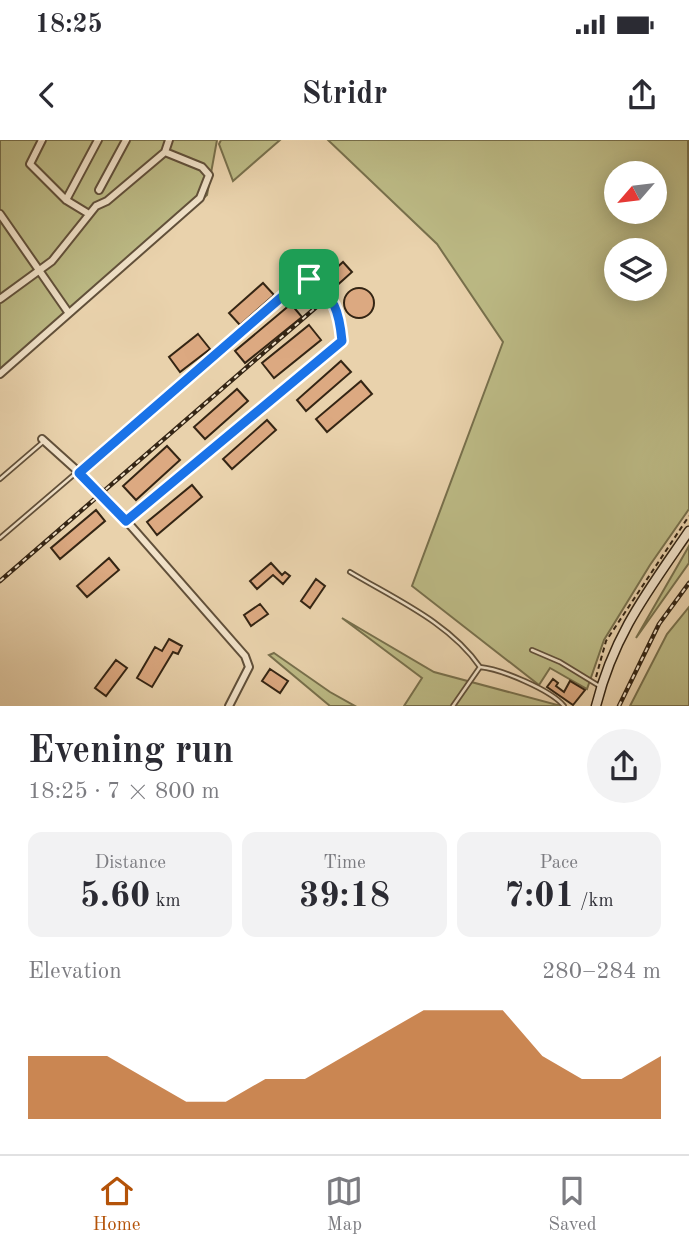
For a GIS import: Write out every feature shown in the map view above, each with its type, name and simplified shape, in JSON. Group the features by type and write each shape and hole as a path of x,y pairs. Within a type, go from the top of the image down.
{"street":[{"path":"43,140 30,164 66,200 89,214"},
{"path":"66,200 98,140"},
{"path":"99,190 127,140"},
{"path":"0,299 52,261 96,206 107,201 165,152 169,140"},
{"path":"0,374 200,198 209,175 202,167 165,152"},
{"path":"0,214 2,223 68,312"},
{"path":"43,440 126,521 245,656 249,667 229,706"},
{"path":"596,706 621,633 689,531"}],"lane":[{"path":"0,537 79,473 300,281 309,279 324,290 339,311 342,341 126,521"},
{"path":"0,479 43,440"},
{"path":"350,572 444,629 480,667 527,681 564,706"},
{"path":"532,650 560,662 601,687"},
{"path":"453,706 480,667"}],"shaded area":[{"path":"0,140 217,140 207,195 0,378"},
{"path":"221,140 280,140 233,181 219,144"},
{"path":"328,140 688,140 689,509 650,565 604,640 587,689 550,668 539,685 412,586 503,342 437,244"},
{"path":"689,546 689,563 636,638"},
{"path":"689,607 689,706 630,706 667,634"},
{"path":"342,618 434,672 561,706 404,706 422,678"},
{"path":"274,653 355,706 330,706 269,655"}],"building":[{"path":"343,262 352,272 333,289 324,279"},
{"path":"263,283 274,295 240,325 229,313"},
{"path":"359,288 370,292 374,303 370,314 359,318 348,314 344,303 348,292"},
{"path":"291,304 302,317 245,363 235,351"},
{"path":"309,325 321,340 274,378 262,363"},
{"path":"198,334 210,349 180,372 169,357"},
{"path":"341,361 351,372 306,411 297,400"},
{"path":"361,381 372,394 327,432 316,419"},
{"path":"237,389 248,401 205,439 194,427"},
{"path":"267,420 276,430 232,469 223,459"},
{"path":"167,446 180,460 136,500 123,486"},
{"path":"192,485 202,497 157,535 147,522"},
{"path":"96,510 105,521 60,559 51,548"},
{"path":"109,558 119,570 87,597 77,586"},
{"path":"271,563 282,575 285,572 290,576 283,584 273,575 257,589 250,581"},
{"path":"316,579 325,586 310,608 301,601"},
{"path":"260,604 268,614 251,626 244,615"},
{"path":"169,639 182,646 178,654 173,652 152,687 137,678 155,647 162,651"},
{"path":"116,660 127,668 106,696 95,688"},
{"path":"270,669 288,681 280,693 262,681"},
{"path":"553,679 558,683 556,686 564,692 570,681 585,690 573,705 547,687"}],"railway":[{"path":"0,581 321,303"},
{"path":"619,706 659,624 689,583"}],"route":[{"path":"309,279 324,290 339,311 342,341 126,521 102,493 79,473 300,281 309,279"}]}
